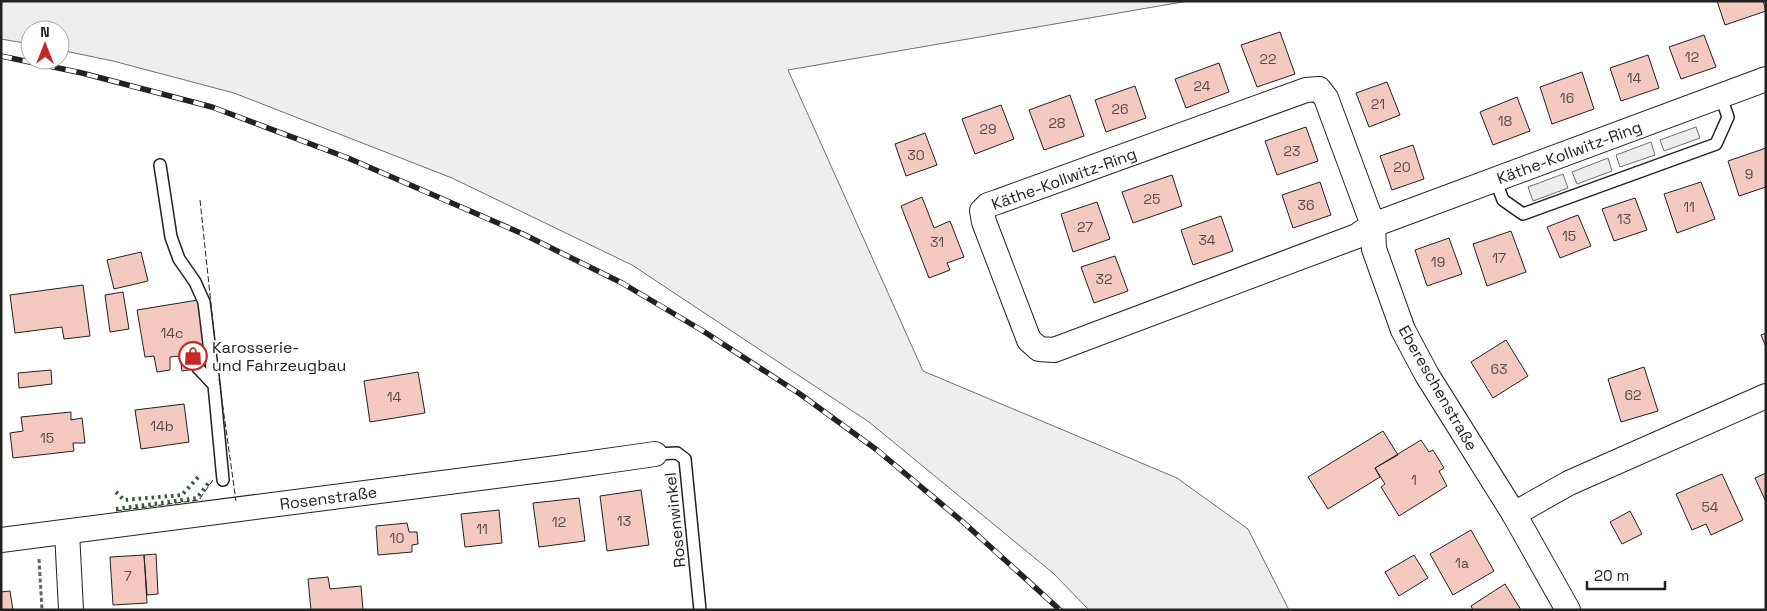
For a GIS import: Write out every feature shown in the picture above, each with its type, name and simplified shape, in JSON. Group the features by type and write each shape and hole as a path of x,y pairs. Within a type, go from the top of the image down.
{"street":[{"name":"Käthe-Kollwitz-Ring","path":"1373,225 1326,98 1319,89 1306,90 996,202 988,205 982,211 984,222 1028,340 1039,349 1054,350 1357,236 1373,225 1766,79"},
{"name":"Ebereschenstraße","path":"1373,225 1374,249 1403,330 1427,375 1514,514 1568,610"},
{"path":"1514,514 1569,482 1766,396"},
{"name":"Rosenstraße","path":"1,540 655,454"},
{"path":"67,532 71,610"}],"lane":[{"path":"1495,179 1503,200 1522,214 1716,144 1728,117 1721,97"},
{"path":"160,165 171,237 179,259 195,282 204,302 223,480"},
{"path":"198,368 214,385"},
{"name":"Rosenwinkel","path":"655,454 677,453 685,459 700,610"}],"path":[{"path":"37,536 42,610"}],"shaded area":[{"path":"1,1 1188,1 788,70 923,371 1177,478 1248,529 1289,610 1089,610 1053,573 869,422 632,265 452,178 234,93 113,61 70,52 70,20 20,20 20,42 1,39"},
{"path":"1696,127 1700,138 1664,151 1660,140"},
{"path":"1651,142 1655,155 1620,167 1616,155"},
{"path":"1608,158 1612,171 1577,184 1572,172"},
{"path":"1563,174 1568,188 1533,201 1528,187"}],"building":[{"path":"1717,1 1763,1 1766,11 1725,25"},
{"path":"1280,32 1295,74 1257,87 1241,45"},
{"path":"1704,35 1716,67 1681,79 1669,47"},
{"path":"1648,55 1659,88 1621,101 1610,68"},
{"path":"1219,63 1229,92 1186,108 1175,79"},
{"path":"1582,72 1594,109 1552,124 1540,87"},
{"path":"1387,82 1400,115 1369,127 1356,93"},
{"path":"1135,86 1146,118 1106,132 1095,100"},
{"path":"1070,95 1084,136 1044,150 1029,110"},
{"path":"1517,97 1530,131 1493,145 1480,112"},
{"path":"1001,105 1014,139 975,154 962,119"},
{"path":"1306,127 1318,161 1277,175 1265,141"},
{"path":"925,133 937,165 906,176 895,144"},
{"path":"1413,145 1424,179 1392,190 1380,156"},
{"path":"1766,148 1766,187 1739,196 1728,161"},
{"path":"1172,175 1182,206 1133,223 1122,192"},
{"path":"1320,182 1331,215 1293,228 1282,195"},
{"path":"1701,182 1715,219 1677,233 1664,194"},
{"path":"922,197 934,228 950,221 964,257 947,263 950,270 929,278 901,206"},
{"path":"1635,198 1647,230 1614,241 1602,209"},
{"path":"1097,202 1110,239 1073,252 1061,214"},
{"path":"1578,215 1591,246 1560,258 1547,227"},
{"path":"1221,216 1233,251 1193,265 1181,230"},
{"path":"1511,231 1526,272 1487,286 1473,244"},
{"path":"1449,238 1462,274 1427,286 1415,250"},
{"path":"141,252 148,281 114,289 107,260"},
{"path":"1115,256 1128,291 1094,303 1081,267"},
{"path":"83,285 90,336 64,339 62,327 15,333 10,295"},
{"path":"123,292 129,329 110,332 105,295"},
{"path":"198,300 208,367 182,371 180,356 170,357 170,370 157,372 154,356 145,357 137,310"},
{"path":"1766,333 1766,347 1761,335"},
{"path":"1506,340 1528,376 1493,398 1471,362"},
{"path":"1644,367 1658,411 1621,422 1608,379"},
{"path":"51,370 52,384 19,388 18,373"},
{"path":"418,372 425,413 370,422 364,381"},
{"path":"184,404 189,442 141,449 135,410"},
{"path":"71,412 71,420 82,418 85,443 73,443 74,451 13,458 10,433 23,431 21,417"},
{"path":"1383,431 1398,455 1375,468 1380,477 1328,509 1308,477"},
{"path":"1421,440 1429,452 1433,450 1444,468 1439,471 1447,486 1399,516 1381,487 1385,484 1375,468"},
{"path":"1766,473 1766,502 1755,478"},
{"path":"1722,474 1743,520 1711,535 1706,524 1692,530 1676,494"},
{"path":"641,490 649,545 607,551 600,496"},
{"path":"579,498 585,541 539,547 533,503"},
{"path":"499,510 502,543 465,547 461,514"},
{"path":"1630,511 1642,534 1622,544 1610,522"},
{"path":"407,523 409,532 417,532 418,544 412,545 412,552 378,555 376,526"},
{"path":"1471,530 1494,571 1453,595 1430,554"},
{"path":"156,554 158,594 147,595 144,555"},
{"path":"144,555 147,603 113,605 110,557"},
{"path":"1414,555 1428,578 1399,596 1385,572"},
{"path":"328,577 330,589 361,586 363,610 311,610 308,579"},
{"path":"1505,584 1521,610 1473,610 1471,606"},
{"path":"10,591 13,610 1,610 1,592"}],"railway":[{"path":"1,56 82,73 212,107 348,158 523,234 622,283 703,331 800,394 877,450 963,522 1060,610"}],"hedge":[{"path":"116,492 124,500 182,495 200,475"},
{"path":"116,509 197,498 210,481"}],"fence":[{"path":"200,200 215,342"},
{"path":"219,379 236,501"},
{"path":"116,511 199,500 213,480"}],"place":[{"name":"Karosserie- und Fahrzeugbau","path":"193,356"}]}
